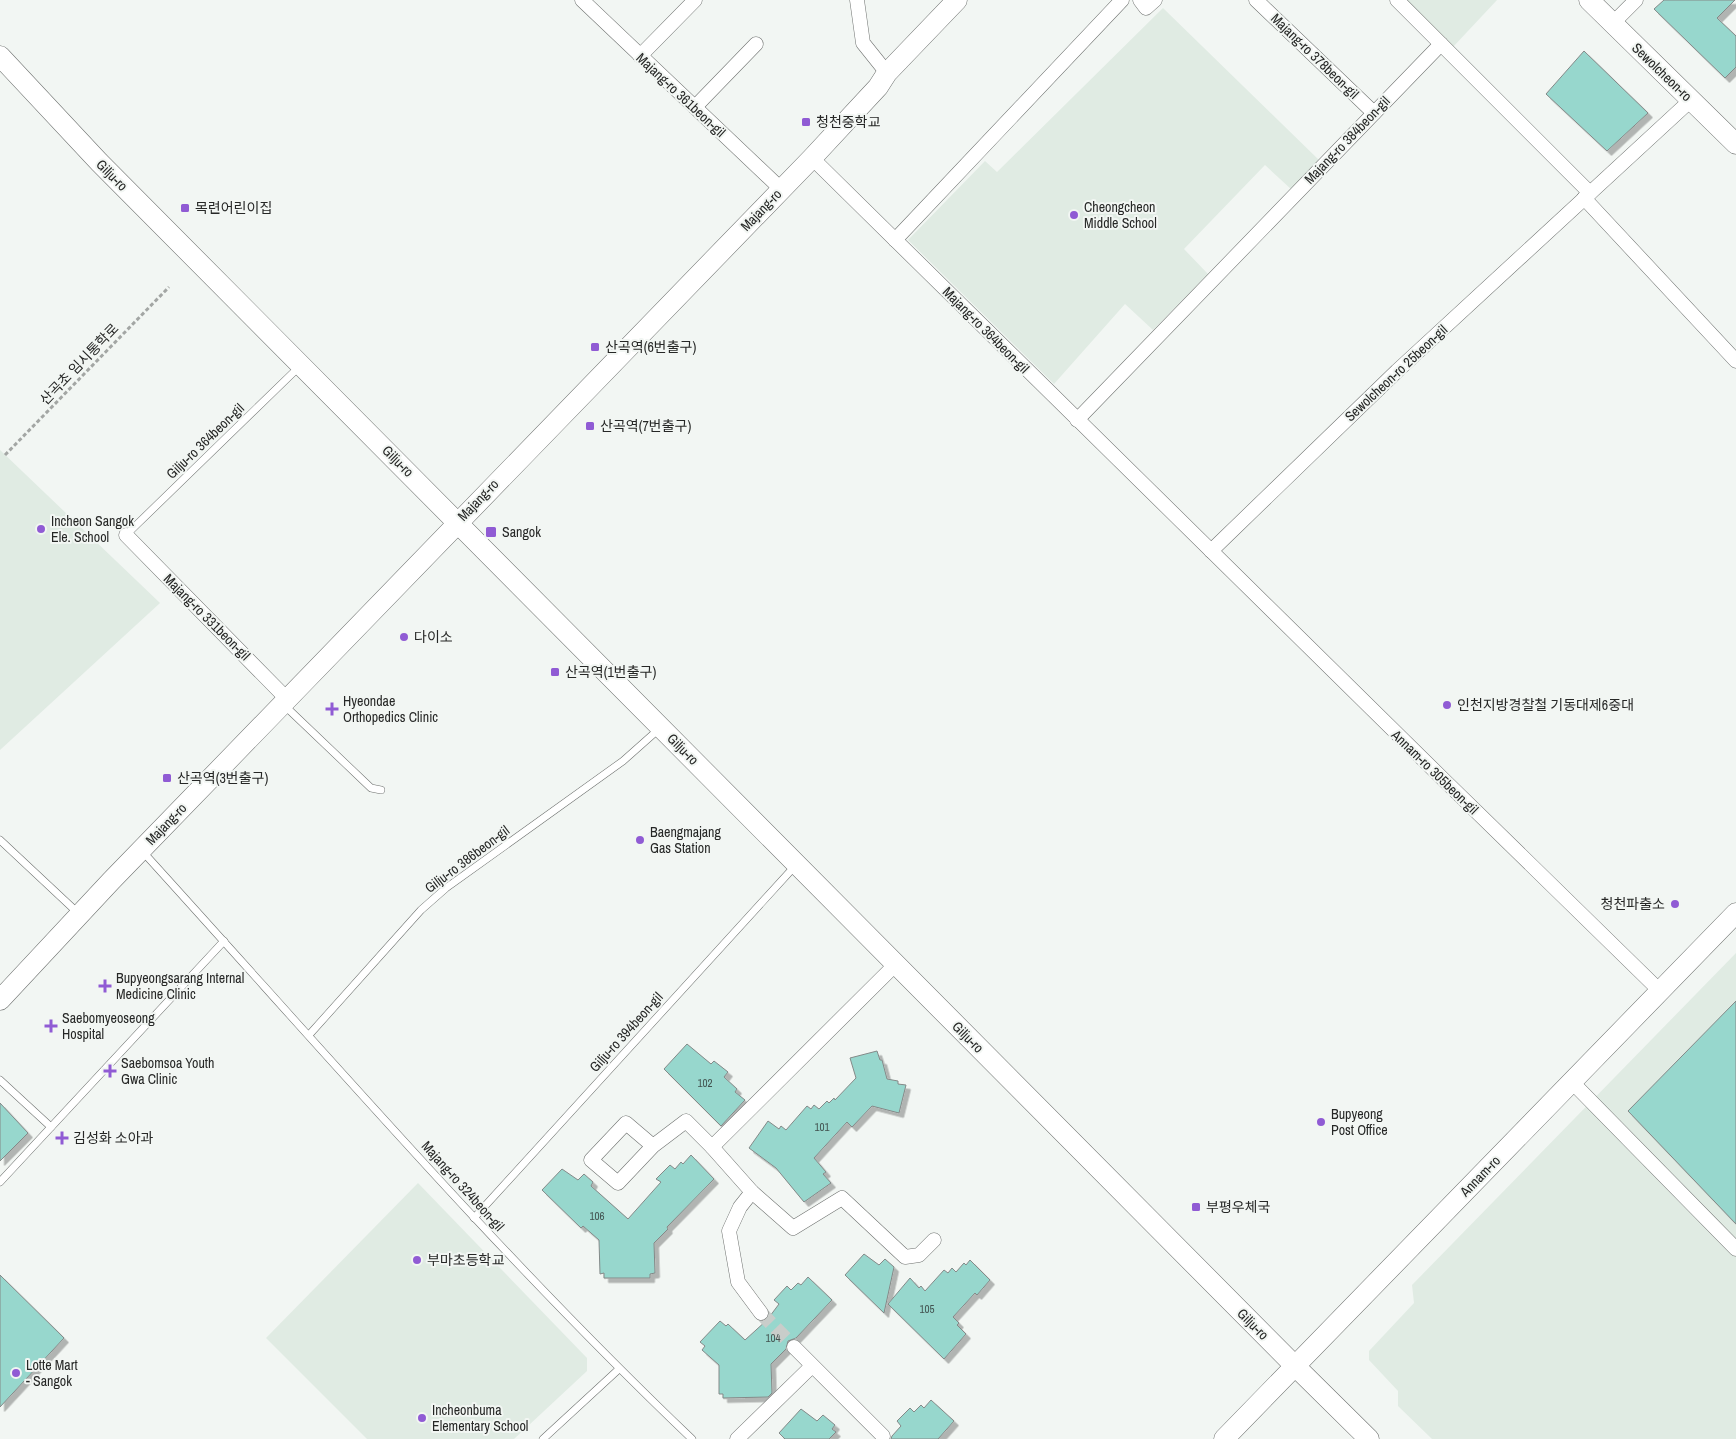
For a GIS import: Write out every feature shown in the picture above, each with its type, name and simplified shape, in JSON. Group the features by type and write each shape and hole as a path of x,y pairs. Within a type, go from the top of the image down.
{"main road":[{"name":"Majang-ro","path":"0,1000 141,850 458,521 812,158 878,87 887,73 957,0"},
{"name":"Sewolcheon-ro","path":"1589,0 1736,144"},
{"name":"Gilju-ro","path":"0,56 99,162 1369,1439"},
{"name":"Annam-ro","path":"1224,1439 1736,914"}],"street":[{"name":"Majang-ro 361beon-gil","path":"582,0 781,189"},
{"path":"640,56 695,0"},
{"path":"857,0 863,43 887,73"},
{"path":"895,240 1122,0"},
{"path":"1140,0 1146,8 1155,0"},
{"name":"Majang-ro 378beon-gil","path":"1256,0 1374,112"},
{"path":"1397,0 1587,195 1736,361"},
{"path":"1613,23 1636,0"},
{"path":"695,107 756,44"},
{"name":"Majang-ro 384beon-gil","path":"1078,420 1441,44"},
{"name":"Sewolcheon-ro 25beon-gil","path":"1211,551 1397,371 1691,100"},
{"name":"Majang-ro 364beon-gil","path":"812,158 1211,551"},
{"name":"Majang-ro 331beon-gil","path":"126,535 285,701"},
{"name":"Annam-ro 305beon-gil","path":"1211,551 1660,991"},
{"path":"712,1147 896,964"},
{"path":"1572,1082 1736,1248"},
{"path":"653,1146 626,1123 591,1160 618,1183 653,1146 686,1121 752,1192 793,1228 842,1198 906,1257 919,1255 934,1240"},
{"path":"752,1192 740,1207 729,1231 738,1282 761,1313"},
{"path":"794,1347 883,1436"},
{"path":"737,1439 812,1366"}],"lane":[{"name":"Gilju-ro 364beon-gil","path":"126,535 301,365"},
{"path":"285,701 371,788 381,790"},
{"name":"Gilju-ro 386beon-gil","path":"309,1035 422,910 446,888 623,761 662,727"},
{"path":"0,840 80,914"},
{"name":"Majang-ro 324beon-gil","path":"141,850 474,1218 619,1369 692,1439"},
{"name":"Gilju-ro 394beon-gil","path":"474,1218 797,864"},
{"path":"0,1182 224,941"},
{"path":"0,1080 51,1127"},
{"path":"543,1439 619,1369"}],"path":[{"name":"산곡초 임시통학로","path":"5,455 169,288"}],"shaded area":[{"path":"1403,0 1497,0 1452,48"},
{"name":"Cheongcheon Middle School","path":"1163,8 1320,161 1292,190 1265,165 1184,249 1208,274 1153,330 1125,304 1054,384 908,240 985,161 997,172"},
{"name":"Incheon Sangok Ele. School","path":"0,450 160,603 0,750"},
{"path":"1736,953 1736,1439 1432,1439 1398,1406 1398,1391 1369,1360 1369,1351 1414,1303 1412,1285"},
{"name":"부마초등학교","path":"418,1183 587,1358 587,1371 514,1439 367,1439 266,1338"}],"building":[{"path":"1664,0 1735,0 1717,18 1736,36 1736,67 1725,78 1654,9"},
{"path":"1584,51 1648,113 1607,151 1546,94"},
{"path":"1736,1001 1736,1224 1628,1111"},
{"path":"687,1044 711,1064 714,1061 728,1072 724,1077 737,1089 735,1092 745,1100 721,1126 664,1069"},
{"path":"877,1051 880,1060 882,1060 887,1079 906,1085 899,1113 872,1106 852,1127 847,1122 814,1158 826,1172 823,1174 831,1183 804,1202 776,1168 749,1148 768,1121 779,1129 781,1126 786,1130 807,1106 811,1109 814,1105 819,1109 827,1101 829,1103 834,1098 835,1100 856,1078 850,1058"},
{"path":"0,1103 28,1133 0,1161"},
{"path":"691,1155 714,1179 654,1243 655,1273 650,1274 650,1278 604,1278 604,1273 600,1274 599,1240 583,1226 581,1228 542,1190 562,1169 578,1180 584,1174 593,1182 591,1186 628,1219 661,1182 656,1179 670,1165 675,1169 681,1162 683,1164"},
{"path":"864,1254 879,1265 885,1259 894,1267 884,1313 845,1275"},
{"path":"970,1260 990,1280 953,1317 959,1323 957,1325 966,1334 944,1359 888,1304 910,1278 919,1288 921,1286 925,1291 944,1270 948,1273 952,1268 956,1272 964,1263 966,1265"},
{"name":"Lotte Mart - Sangok","path":"0,1275 64,1338 0,1407"},
{"path":"808,1277 832,1300 796,1338 788,1341 786,1349 771,1364 772,1393 768,1397 723,1398 723,1394 719,1394 719,1365 702,1350 705,1346 700,1342 720,1321 726,1326 728,1324 745,1340 767,1320 779,1304 774,1300 787,1286 791,1290 798,1283 801,1285"},
{"path":"931,1400 954,1421 938,1439 891,1439 901,1426 897,1421 910,1408 914,1412 921,1405 924,1408"},
{"path":"801,1409 817,1421 823,1415 835,1425 832,1429 836,1432 829,1439 785,1439 779,1433"}],"tunnel":[{"path":"761,1313 794,1347"}],"place":[{"name":"청천중학교","path":"806,122"},
{"name":"목련어린이집","path":"185,208"},
{"name":"Cheongcheon Middle School","path":"1074,215"},
{"name":"산곡역(6번출구)","path":"595,347"},
{"name":"산곡역(7번출구)","path":"590,426"},
{"name":"Incheon Sangok Ele. School","path":"41,529"},
{"name":"Sangok","path":"491,532"},
{"name":"다이소","path":"404,637"},
{"name":"산곡역(1번출구)","path":"555,672"},
{"name":"인천지방경찰철 기동대제6중대","path":"1447,705"},
{"name":"Hyeondae Orthopedics Clinic","path":"332,709"},
{"name":"산곡역(3번출구)","path":"167,778"},
{"name":"Baengmajang Gas Station","path":"640,840"},
{"name":"청천파출소","path":"1675,904"},
{"name":"Bupyeongsarang Internal Medicine Clinic","path":"105,986"},
{"name":"Saebomyeoseong Hospital","path":"51,1026"},
{"name":"Saebomsoa Youth Gwa Clinic","path":"110,1071"},
{"name":"Bupyeong Post Office","path":"1321,1122"},
{"name":"김성화 소아과","path":"62,1138"},
{"name":"부평우체국","path":"1196,1207"},
{"name":"부마초등학교","path":"417,1260"},
{"name":"Lotte Mart - Sangok","path":"16,1373"},
{"name":"Incheonbuma Elementary School","path":"422,1418"}]}
